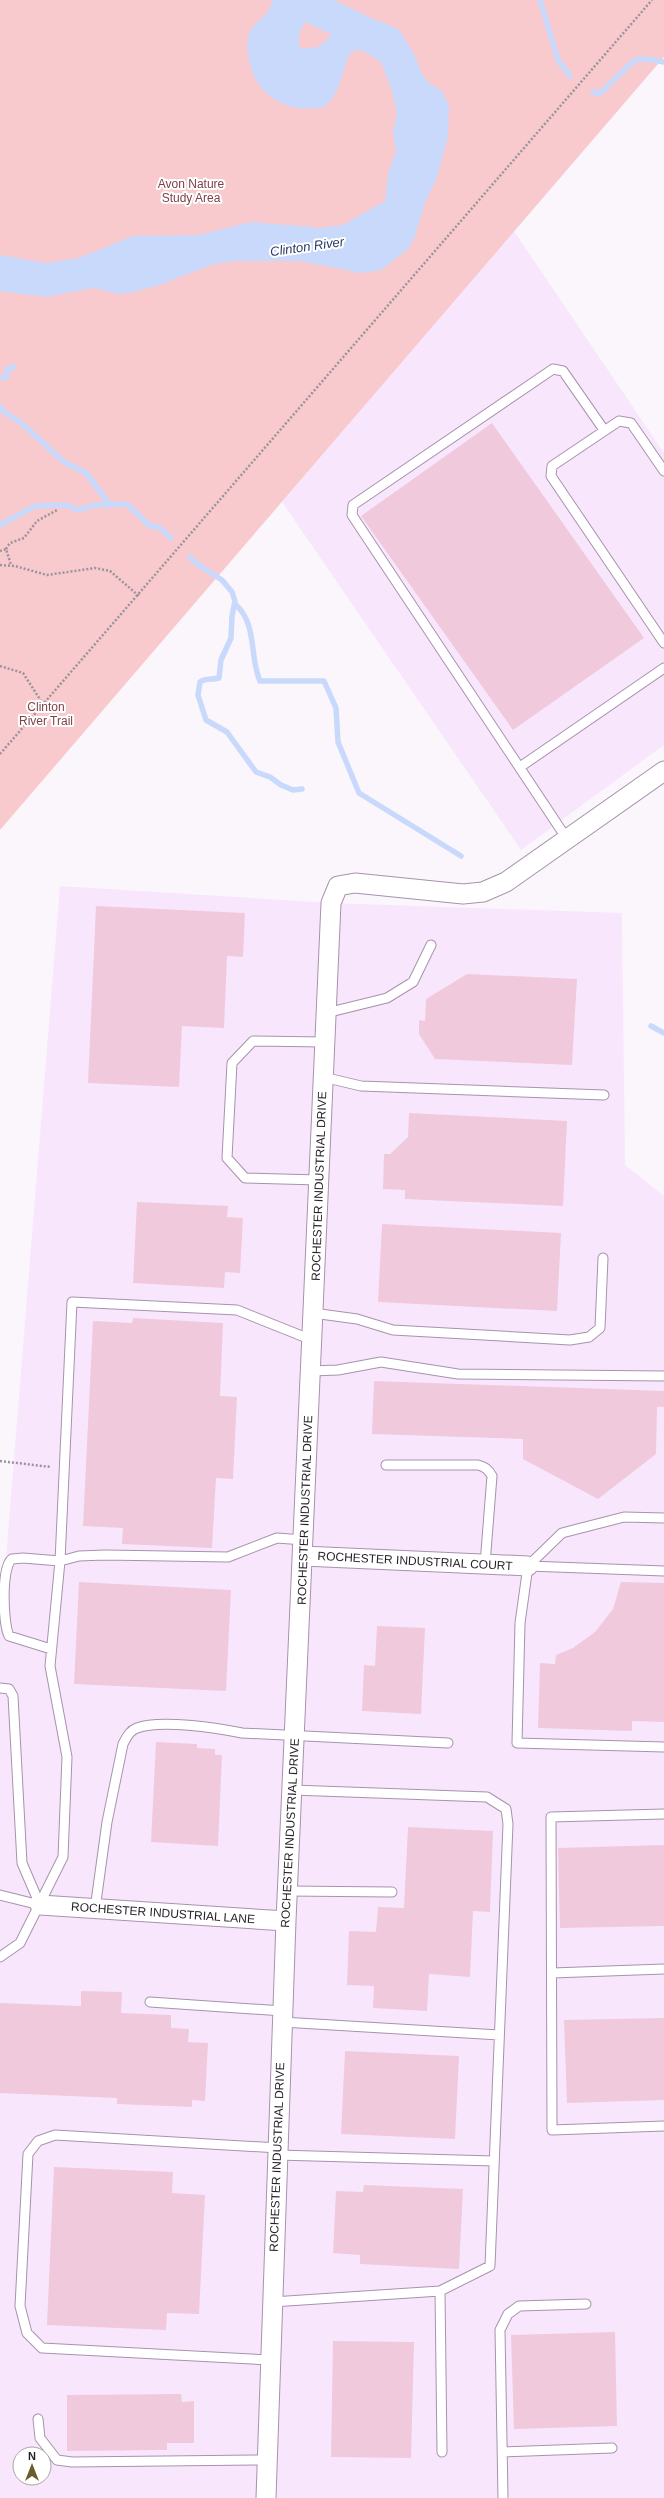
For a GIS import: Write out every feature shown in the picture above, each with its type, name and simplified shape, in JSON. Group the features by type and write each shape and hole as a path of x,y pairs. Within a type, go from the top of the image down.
{"street":[{"name":"ROCHESTER INDUSTRIAL DRIVE","path":"266,2498 266,2460 286,1921 331,903 338,886 355,883 462,894 483,892 506,882 664,771"},
{"name":"ROCHESTER INDUSTRIAL COURT","path":"303,1548 485,1564 528,1566"},
{"name":"ROCHESTER INDUSTRIAL LANE","path":"40,1905 286,1921"}],"lane":[{"path":"567,839 352,515 353,505 553,370 563,371 604,430"},
{"path":"664,471 631,423 619,421 552,466 550,476 664,644"},
{"path":"520,767 664,668"},
{"path":"326,1014 387,998 413,982 431,945"},
{"path":"319,1180 245,1178 227,1158 232,1063 253,1041 325,1042"},
{"path":"323,1077 361,1086 604,1095"},
{"path":"313,1313 357,1319 393,1330 570,1340 589,1337 600,1328 603,1258"},
{"path":"0,1957 20,1942 63,1857 67,1757 50,1666 60,1561 72,1302 237,1310 312,1340"},
{"path":"311,1371 338,1370 381,1362 458,1374 664,1376"},
{"path":"386,1465 478,1465 485,1466 490,1471 492,1476 485,1564"},
{"path":"664,1518 624,1517 562,1533 528,1566 520,1623 517,1743 664,1747"},
{"path":"51,1649 9,1636 4,1617 6,1567 12,1559 23,1558 60,1561 79,1556 106,1555 228,1557 277,1538 303,1548"},
{"path":"528,1566 664,1571"},
{"path":"0,1688 9,1689 13,1696 22,1863 40,1905"},
{"path":"95,1909 107,1822 123,1744 128,1734 136,1728 151,1725 209,1727 242,1733 448,1743"},
{"path":"272,2302 440,2292 490,2266 508,1824 506,1809 486,1797 292,1790"},
{"path":"664,1814 551,1817 552,2130 664,2126"},
{"path":"288,1891 392,1892"},
{"path":"0,1895 40,1905"},
{"path":"552,1973 664,1969"},
{"path":"150,2002 283,2016 499,2035"},
{"path":"270,2360 42,2348 26,2333 20,2306 28,2154 38,2142 55,2135 278,2151 494,2161"},
{"path":"440,2292 442,2452"},
{"path":"503,2498 500,2330 508,2314 519,2306 586,2304"},
{"path":"38,2419 40,2438 57,2460 72,2462 266,2460"},
{"path":"502,2452 612,2448"}],"path":[{"path":"0,754 42,704 139,596 652,0"},
{"path":"0,551 6,549 10,543 24,538 37,521 57,510"},
{"path":"6,549 11,565"},
{"path":"0,565 11,565 47,576 95,568 110,571 139,596"},
{"path":"0,666 23,673 42,704"},
{"path":"0,1461 64,1468"}],"shaded area":[{"path":"514,231 664,453 664,745 521,850 282,502"},
{"path":"60,886 331,903 622,913 625,1165 664,1196 664,2498 0,2498 0,1633"}],"green space":[{"name":"Avon Nature Study Area","path":"0,0 664,0 664,57 0,830"}],"water":[{"path":"272,0 314,0 313,7 299,36 301,49 318,47 348,21 383,22 399,30 413,52 422,74 429,83 442,91 449,106 448,137 436,180 426,200 414,239 408,249 381,270 362,273 300,261 233,261 211,265 157,286 129,293 119,294 93,288 46,297 0,291 0,255 46,263 79,258 133,236 199,235 251,222 313,227 347,236 356,236 371,231 377,226 384,213 388,174 396,151 393,132 397,113 392,91 381,62 365,52 357,50 351,52 338,89 324,107 312,109 300,108 288,106 278,101 261,87 254,77 247,47 247,40 250,32 268,11"}],"building":[{"path":"492,423 644,638 513,730 361,516"},
{"path":"96,906 245,913 243,957 227,956 224,1028 182,1026 179,1087 88,1083"},
{"path":"467,974 577,979 572,1065 435,1059 419,1034 419,1020 425,1021 426,999"},
{"path":"409,1113 567,1121 563,1206 405,1199 405,1190 383,1189 384,1154 390,1154 408,1137"},
{"path":"137,1202 228,1206 227,1217 243,1218 240,1273 225,1272 224,1288 133,1283"},
{"path":"382,1224 561,1233 557,1311 378,1302"},
{"path":"133,1318 223,1323 220,1396 237,1397 233,1479 216,1478 212,1548 122,1544 123,1528 83,1526 93,1321 132,1323"},
{"path":"374,1381 664,1391 664,1407 657,1407 656,1454 598,1499 523,1459 523,1439 372,1434"},
{"path":"79,1582 231,1590 226,1691 74,1684"},
{"path":"621,1582 664,1583 664,1722 632,1721 632,1731 538,1728 540,1663 555,1664 556,1655 573,1648 595,1632 613,1609"},
{"path":"377,1626 425,1628 421,1714 362,1711 364,1665 375,1666"},
{"path":"156,1742 197,1744 197,1748 215,1749 215,1755 222,1755 218,1846 151,1842"},
{"path":"408,1827 493,1831 490,1912 473,1911 470,1977 429,1974 427,2011 373,2008 374,1986 347,1985 349,1931 376,1932 378,1907 404,1908"},
{"path":"664,1845 664,1926 560,1928 558,1848"},
{"path":"81,1991 122,1992 121,2013 171,2015 171,2028 189,2029 188,2042 208,2043 205,2101 192,2100 192,2107 117,2104 117,2098 0,2093 0,2003 81,2006"},
{"path":"664,2018 664,2100 567,2103 564,2020"},
{"path":"345,2051 459,2056 455,2139 341,2134"},
{"path":"54,2167 173,2172 172,2193 205,2195 199,2314 167,2313 166,2330 47,2325"},
{"path":"364,2185 463,2189 459,2269 360,2264 360,2255 333,2253 336,2191 363,2192"},
{"path":"615,2332 617,2426 514,2429 511,2335"},
{"path":"333,2341 414,2342 411,2458 331,2457"},
{"path":"181,2394 182,2402 194,2401 194,2443 167,2443 167,2450 67,2451 67,2395"}],"waterway":[{"name":"Clinton River","path":"297,0 384,42"},
{"path":"540,0 558,60 570,76"},
{"path":"593,92 599,94 635,60 648,59 664,62"},
{"name":"Clinton River","path":"314,245 349,240 401,210 405,190"},
{"path":"0,378 7,377 7,369 14,367"},
{"path":"0,406 4,412 20,422 64,462 86,473 110,505"},
{"path":"0,525 35,506 67,505 77,510 96,505 127,504 150,526 159,527 171,538"},
{"path":"190,557 197,564 222,580 232,592 235,601 232,616 231,638 221,660 219,678 200,682 198,695 206,720 227,732 256,772 270,777 281,785 293,790 302,789"},
{"path":"235,604 247,621 260,681 324,681 336,708 338,742 359,793 461,856"},
{"path":"651,1026 664,1033"}],"park label":[{"name":"Clinton River Trail","path":"46,714"}]}
